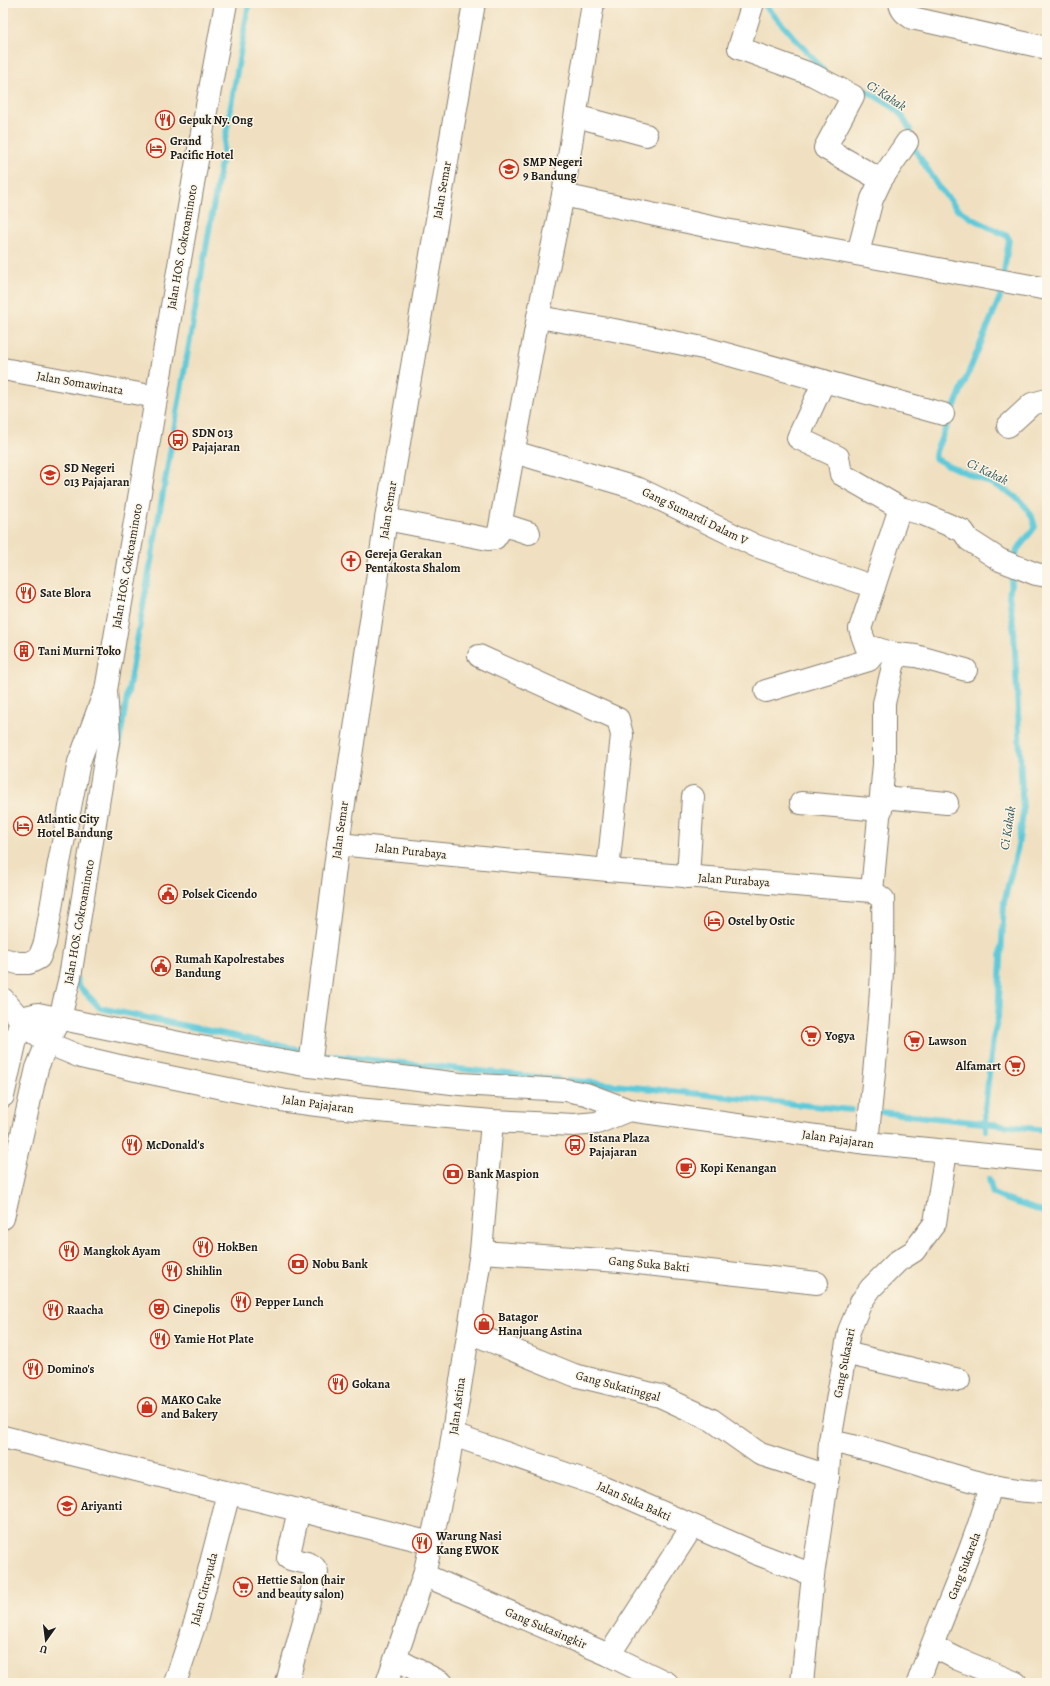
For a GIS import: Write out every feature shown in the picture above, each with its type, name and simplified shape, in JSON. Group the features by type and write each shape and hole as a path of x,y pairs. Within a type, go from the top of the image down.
{"main road":[{"name":"Jalan HOS. Cokroaminoto","path":"3,1218 37,1068 47,1043 60,1018 70,977 109,736 106,690 226,3"},
{"name":"Jalan Semar","path":"310,1066 338,844 386,519 474,3"},
{"path":"386,519 488,539 495,538 501,524 538,317 563,195 593,3"},
{"path":"900,3 901,8 905,13 912,18 1047,48"},
{"path":"750,4 739,48 813,75 853,96 825,148 882,180"},
{"path":"576,116 646,135"},
{"path":"858,253 872,199 882,180 907,142"},
{"path":"563,195 720,229 858,253 1047,289"},
{"path":"538,317 614,330 708,349 943,414"},
{"name":"Jalan Somawinata","path":"3,369 156,397"},
{"path":"824,381 798,438 838,456 841,474 900,508 923,514 963,531 969,540 1000,560 1037,574"},
{"path":"1008,426 1032,404 1047,400"},
{"name":"Gang Sumardi Dalam V","path":"514,452 639,490 756,546 874,587"},
{"path":"900,508 860,629 866,646 887,652 916,656 966,670"},
{"path":"501,524 529,532"},
{"path":"766,691 869,660 887,652"},
{"path":"867,1143 883,959 883,899 872,891 881,804 886,731 884,703 887,652"},
{"path":"479,656 618,718 622,735 608,870"},
{"path":"3,959 18,963 30,963 39,958 45,943 79,762 106,690"},
{"path":"688,877 693,797"},
{"path":"801,803 947,803"},
{"name":"Jalan Purabaya","path":"338,844 608,870 872,891"},
{"name":"Jalan Pajajaran","path":"3,999 29,1028 47,1043 81,1057 286,1101 390,1113 492,1121 574,1125 597,1123 629,1110"},
{"name":"Jalan Pajajaran","path":"21,1018 38,1014 189,1045 310,1066 460,1084 565,1090 586,1094 629,1110 867,1143 1047,1161"},
{"path":"3,1096 21,1018"},
{"name":"Jalan Astina","path":"387,1683 424,1575 453,1435 480,1252 492,1121"},
{"name":"Gang Sukasari","path":"802,1683 813,1575 828,1476 830,1441 849,1331 861,1302 880,1278 898,1261 914,1251 936,1223 946,1151"},
{"name":"Gang Suka Bakti","path":"480,1252 538,1254 650,1264 817,1283"},
{"name":"Gang Sukatinggal","path":"468,1332 574,1375 660,1396 712,1420 760,1454 828,1476"},
{"path":"845,1353 959,1380"},
{"name":"Jalan Suka Bakti","path":"453,1435 604,1487 692,1526 813,1575"},
{"path":"3,1437 431,1543"},
{"path":"830,1441 883,1454 991,1485 1017,1490 1047,1492"},
{"name":"Gang Sukarela","path":"918,1683 962,1572 982,1517 991,1485"},
{"name":"Jalan Citrayuda","path":"175,1683 197,1617 229,1493"},
{"path":"287,1683 317,1572 315,1567 311,1565 288,1558 298,1510"},
{"path":"609,1655 692,1526"},
{"name":"Gang Sukasingkir","path":"424,1575 609,1655 667,1683"},
{"path":"932,1646 958,1659 1016,1683"},
{"path":"396,1659 442,1683"}],"waterway":[{"path":"115,766 249,3"},
{"name":"Ci Kakak","path":"763,3 824,71"},
{"name":"Ci Kakak","path":"855,89 865,90 893,107 902,116 911,131 910,142 939,187 956,208 971,218 1007,236 1009,239 1000,297 936,451 935,458 947,465 993,484 1008,492 1020,501 1030,513 1035,527 1017,550 1009,595 1014,631 1023,813 1018,846 1004,902 998,1017 993,1039 985,1108 986,1130"},
{"path":"78,980 77,984 100,1008 301,1050"},
{"path":"324,1055 557,1079"},
{"path":"568,1080 851,1110"},
{"path":"880,1112 1047,1130"},
{"name":"Ci Kakak","path":"989,1179 993,1194 1043,1212 1047,1216"}],"place":[{"name":"Gepuk Ny. Ong","path":"165,120"},
{"name":"Grand Pacific Hotel","path":"156,148"},
{"name":"SMP Negeri 9 Bandung","path":"509,169"},
{"name":"SDN 013 Pajajaran","path":"178,440"},
{"name":"SD Negeri 013 Pajajaran","path":"50,475"},
{"name":"Gereja Gerakan Pentakosta Shalom","path":"351,561"},
{"name":"Sate Blora","path":"26,593"},
{"name":"Tani Murni Toko","path":"24,651"},
{"name":"Atlantic City Hotel Bandung","path":"23,826"},
{"name":"Polsek Cicendo","path":"168,894"},
{"name":"Ostel by Ostic","path":"714,921"},
{"name":"Rumah Kapolrestabes Bandung","path":"161,966"},
{"name":"Yogya","path":"811,1036"},
{"name":"Lawson","path":"914,1041"},
{"name":"Alfamart","path":"1015,1066"},
{"name":"McDonald's","path":"132,1145"},
{"name":"Istana Plaza Pajajaran","path":"575,1145"},
{"name":"Kopi Kenangan","path":"686,1168"},
{"name":"Bank Maspion","path":"453,1174"},
{"name":"HokBen","path":"203,1247"},
{"name":"Mangkok Ayam","path":"69,1251"},
{"name":"Nobu Bank","path":"298,1264"},
{"name":"Shihlin","path":"172,1271"},
{"name":"Pepper Lunch","path":"241,1302"},
{"name":"Cinepolis","path":"159,1309"},
{"name":"Raacha","path":"53,1310"},
{"name":"Batagor Hanjuang Astina","path":"484,1324"},
{"name":"Yamie Hot Plate","path":"160,1339"},
{"name":"Domino's","path":"33,1369"},
{"name":"Gokana","path":"338,1384"},
{"name":"MAKO Cake and Bakery","path":"147,1407"},
{"name":"Ariyanti","path":"67,1506"},
{"name":"Warung Nasi Kang EWOK","path":"422,1543"},
{"name":"Hettie Salon (hair and beauty salon)","path":"243,1587"}]}
